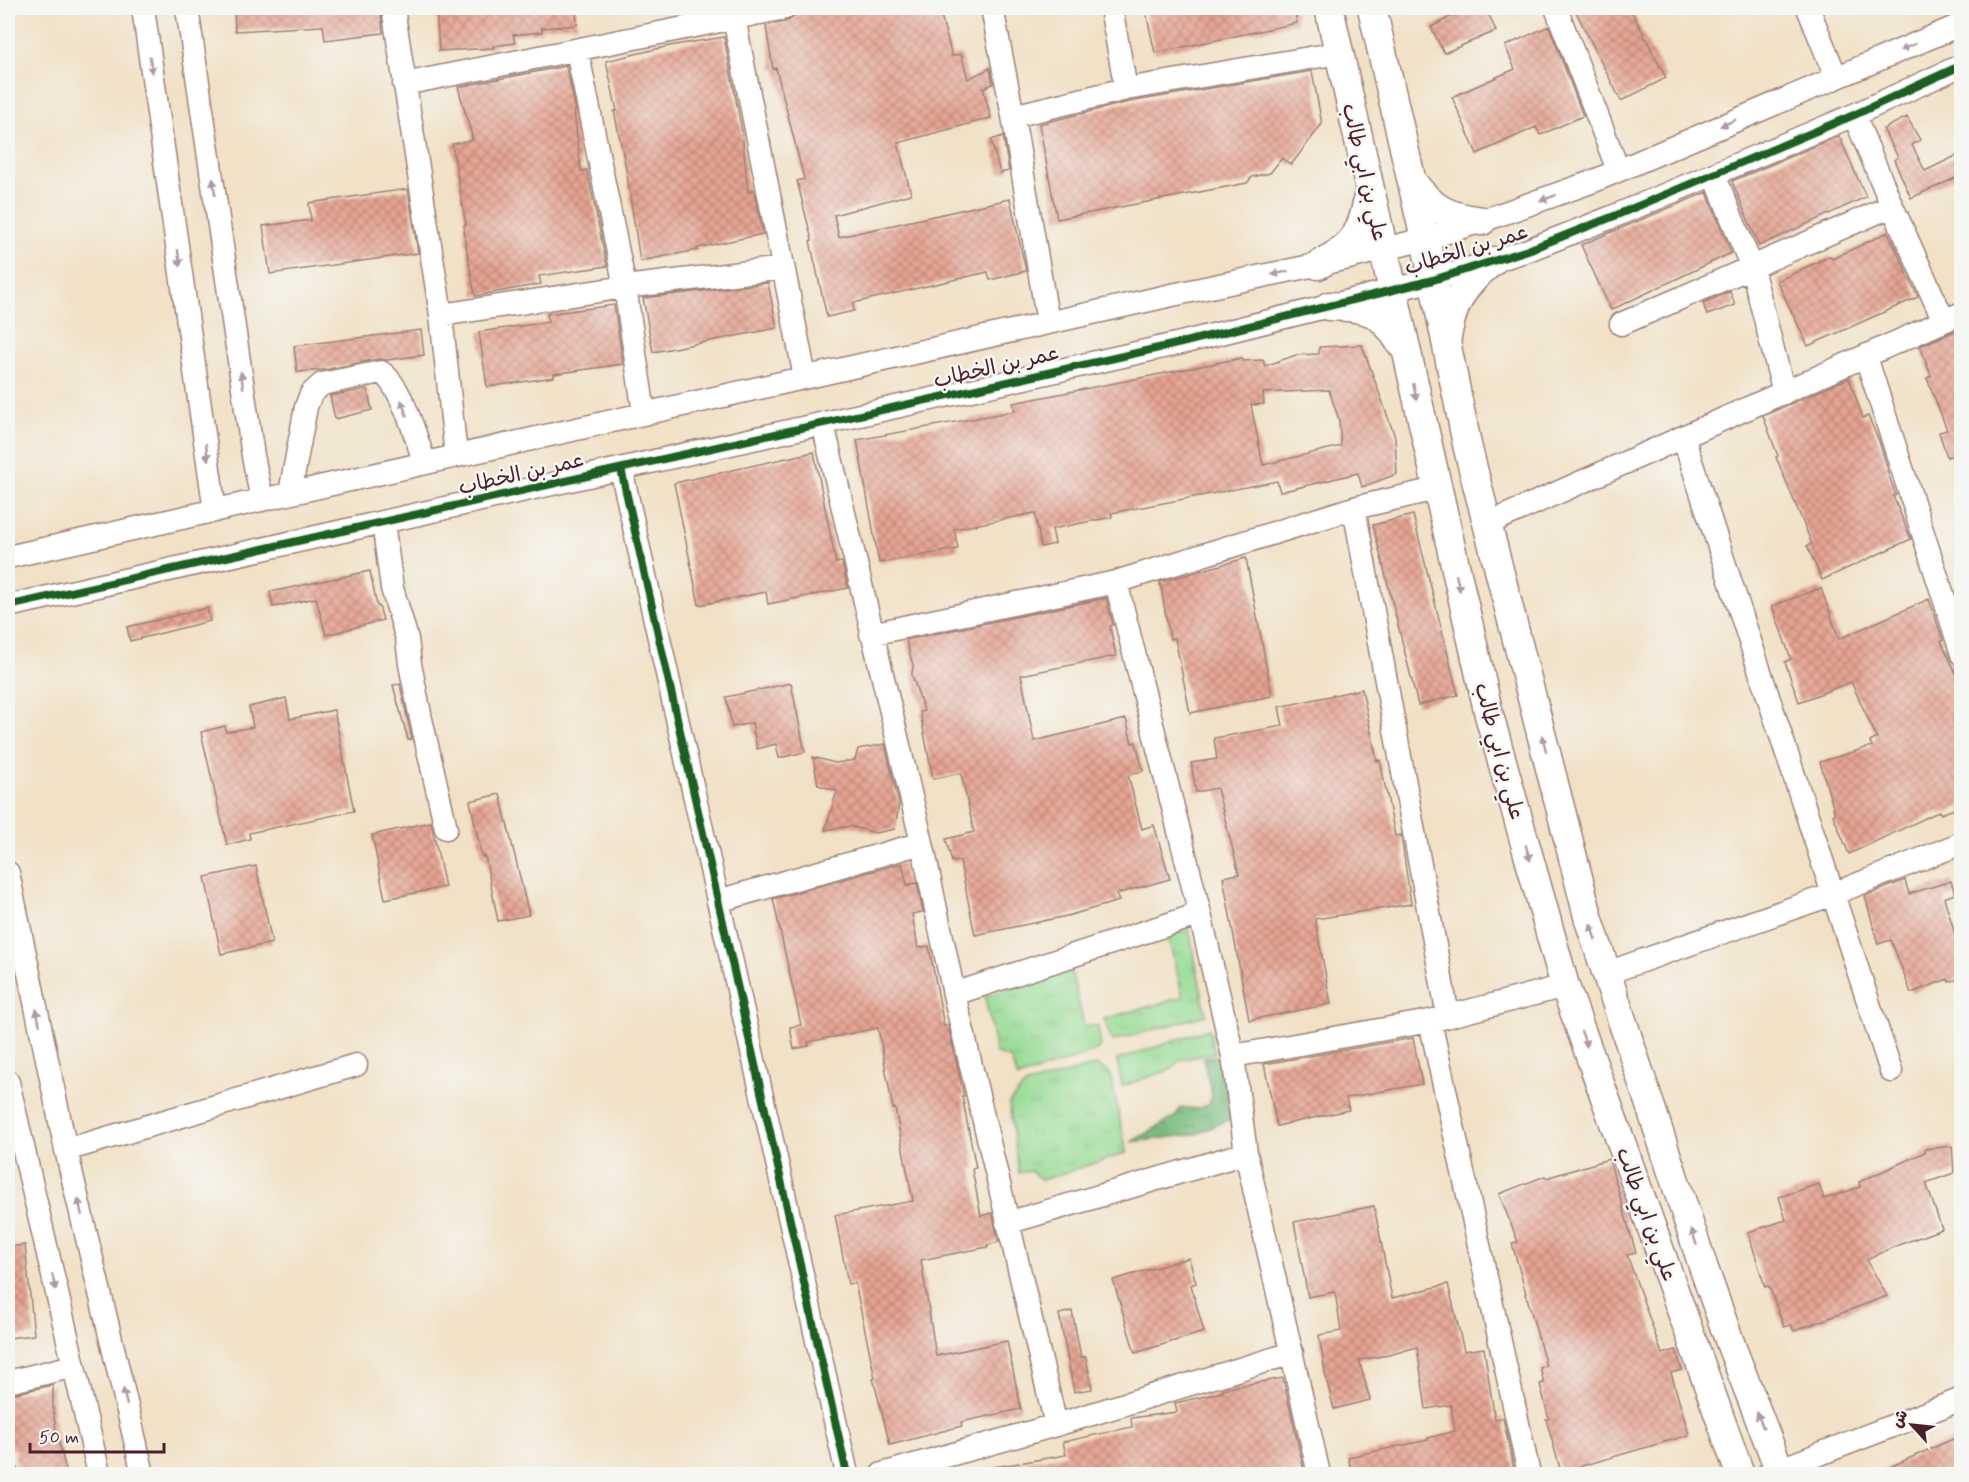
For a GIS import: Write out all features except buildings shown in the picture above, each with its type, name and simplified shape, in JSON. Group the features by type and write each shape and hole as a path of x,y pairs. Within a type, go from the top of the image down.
{"main road":[{"name":"علي بن ابي طالب","path":"1329,8 1436,489 1489,715 1565,986 1740,1474"},
{"name":"علي بن ابي طالب","path":"1372,8 1425,239 1468,449 1586,908 1708,1281 1776,1473"},
{"path":"1411,179 1425,199 1440,211 1460,218 1482,221"},
{"path":"1318,265 1341,253 1357,235 1365,215 1369,188"},
{"path":"1446,345 1450,319 1459,296 1473,277 1493,261"},
{"path":"1329,306 1361,308 1378,315 1390,326 1406,353"}],"street":[{"path":"143,8 215,511"},
{"path":"187,8 253,456 262,500"},
{"path":"393,8 441,315 456,456"},
{"path":"404,84 784,8"},
{"path":"992,8 1048,323"},
{"path":"1112,8 1126,89"},
{"path":"1556,8 1618,170"},
{"path":"1808,8 1836,77"},
{"path":"734,18 806,377"},
{"name":"عمر بن الخطاب","path":"8,557 644,413 1318,265 1425,239 1594,181 1962,24"},
{"path":"577,50 625,287 644,413"},
{"path":"1012,116 1126,89 1339,53"},
{"name":"عمر بن الخطاب","path":"8,606 1181,343 1433,280 1528,250 1612,217 1854,115 1962,65"},
{"path":"1487,524 1953,317 1892,206 1854,115"},
{"path":"1714,174 1752,268 1784,393"},
{"path":"1621,324 1892,206"},
{"path":"441,315 625,287 783,268"},
{"path":"1866,357 1962,654"},
{"path":"290,493 306,408 311,394 322,384 381,372 390,378 398,391 425,463"},
{"path":"823,424 922,843 1007,1223 1056,1425"},
{"path":"1683,437 1890,1071"},
{"path":"621,469 847,1474"},
{"path":"871,634 1116,582 1354,508 1436,489"},
{"path":"1354,508 1439,1019 1529,1474"},
{"path":"383,522 392,588 407,639 419,710 446,828"},
{"path":"1116,582 1200,914 1233,1056 1246,1153 1319,1474"},
{"path":"718,901 922,843"},
{"path":"1607,973 1833,894 1962,843"},
{"path":"8,873 66,1150 143,1474"},
{"path":"954,994 1200,914"},
{"path":"1233,1056 1439,1019 1565,986"},
{"path":"66,1150 356,1065"},
{"path":"8,1082 99,1474"},
{"path":"1007,1223 1246,1153"},
{"path":"882,1474 1056,1425 1292,1353"},
{"path":"8,1382 74,1366"},
{"path":"1776,1473 1962,1399"}],"green space":[{"path":"1189,929 1206,1015 1112,1041 1104,1019 1183,997 1168,937"},
{"path":"1071,971 1084,1025 1098,1026 1101,1047 1093,1052 1018,1078 1010,1058 996,1054 985,996"},
{"path":"1209,1029 1215,1053 1179,1060 1172,1069 1122,1086 1117,1060"},
{"path":"1218,1056 1232,1118 1197,1134 1131,1142 1175,1117 1181,1107 1197,1109 1209,1104 1212,1095 1203,1058"},
{"path":"1096,1065 1110,1073 1127,1153 1042,1180 1031,1171 1019,1173 1009,1103 1024,1086"}],"cycle path":[{"path":"8,606 1181,343 1433,280 1528,250 1612,217 1854,115 1962,65"},
{"path":"621,469 847,1474"}]}
